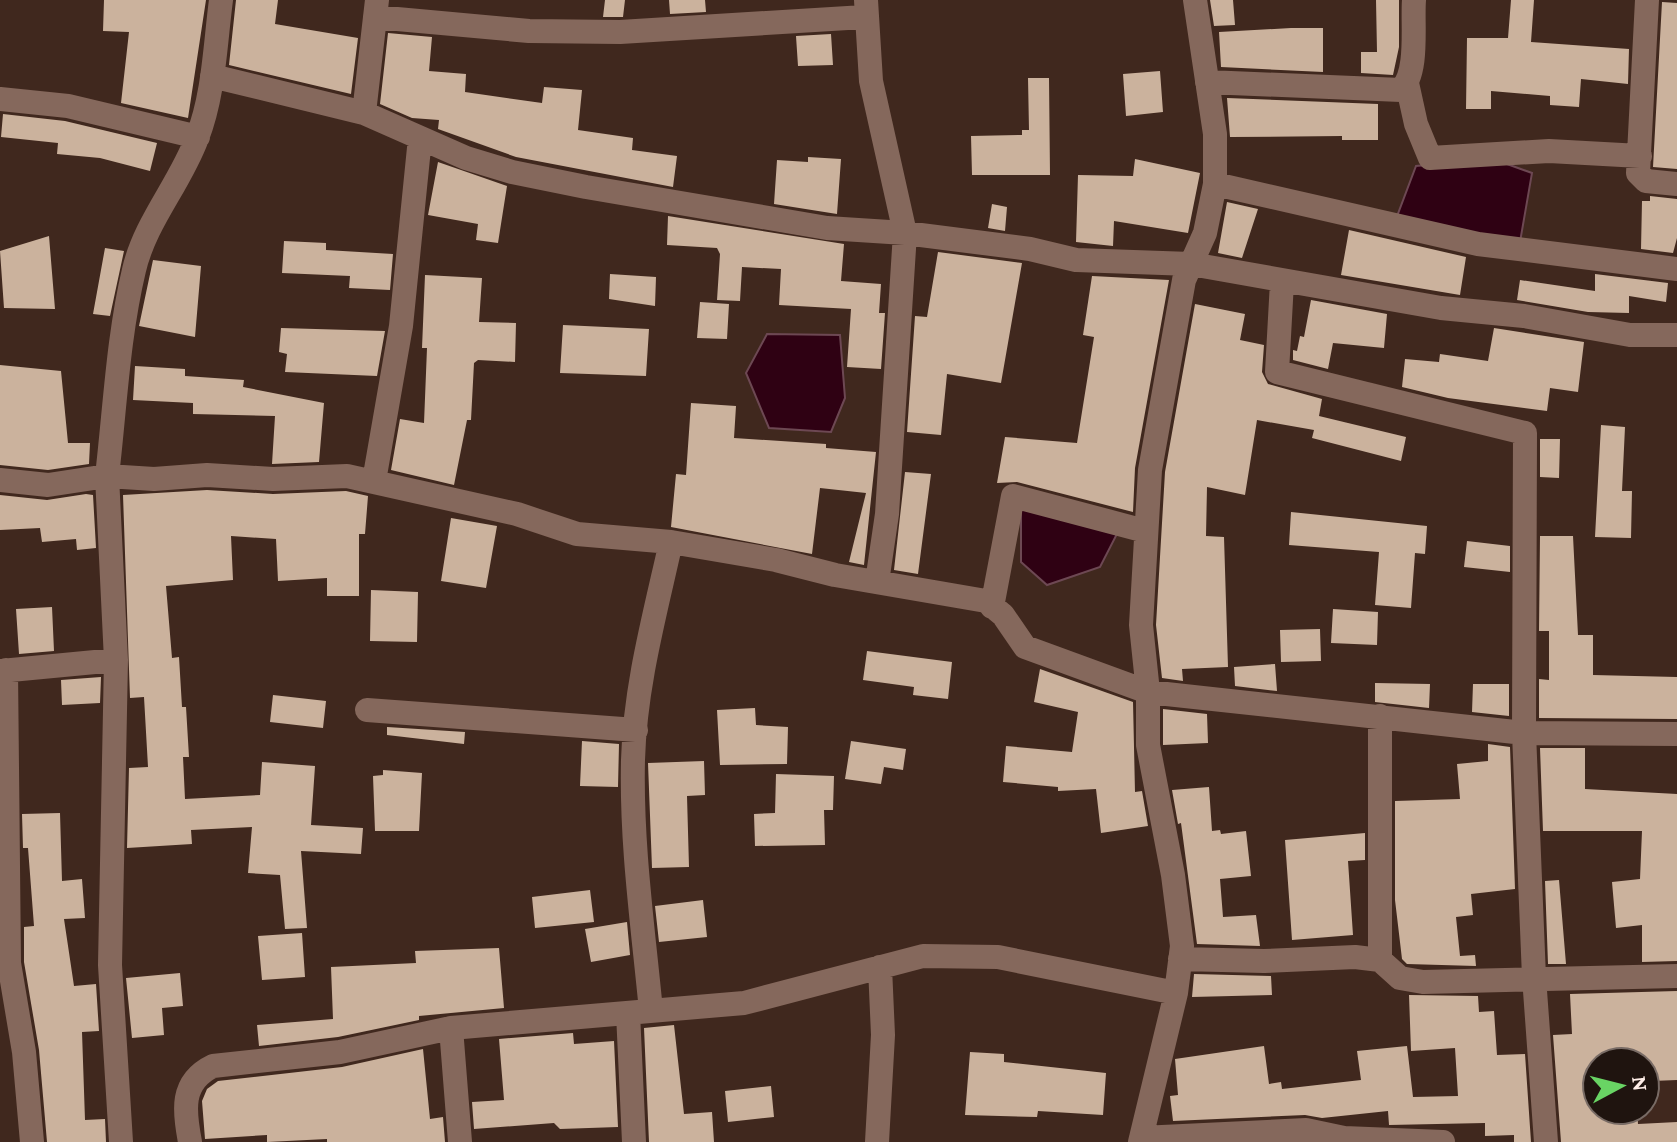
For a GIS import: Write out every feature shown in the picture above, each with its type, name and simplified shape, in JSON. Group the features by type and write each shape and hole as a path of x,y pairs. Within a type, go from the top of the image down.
{"street":[{"path":"121,1142 110,965 116,660 107,476 134,269 150,224 174,187 198,137 212,76 221,0"},
{"path":"1195,0 1215,134 1215,184 1205,233 1184,280 1150,470 1141,625 1148,692 1148,745 1173,875 1182,946 1176,993 1140,1140 1306,1130 1344,1138 1443,1142"},
{"path":"1414,0 1407,83 1416,124 1430,158 1549,151 1640,156"},
{"path":"1647,0 1638,173 1646,181 1677,184"},
{"path":"364,113 376,9 516,30 620,32 865,8 871,81 905,233 887,514 877,582"},
{"path":"212,76 364,113 477,162 571,184 827,228 905,233 1030,249 1076,260 1191,264 1282,282 1630,335 1677,335"},
{"path":"1207,82 1391,92 1407,83"},
{"path":"0,99 68,106 198,137"},
{"path":"374,481 401,326 420,138"},
{"path":"1215,184 1478,244 1677,269"},
{"path":"1282,282 1277,372 1525,433 1524,733 1534,977 1546,1142"},
{"path":"0,480 48,485 107,476 154,479 207,475 273,479 347,476 517,514 577,534 671,542 986,601 1003,615 1025,647 1148,692 1524,733 1677,734"},
{"path":"992,607 1013,496 1145,531"},
{"path":"634,1142 640,1012 635,844 636,730 643,666 671,542"},
{"path":"32,1142 24,1052 9,963 3,670 116,660"},
{"path":"367,710 636,730"},
{"path":"1380,716 1380,960"},
{"path":"190,1142 184,1109 189,1086 202,1071 213,1066 340,1052 451,1028 744,1003 923,956 998,957 1176,993"},
{"path":"1180,959 1264,961 1355,957 1380,960 1400,978 1423,982 1677,976"},
{"path":"877,1142 883,1035 880,967"},
{"path":"451,1028 460,1142"}],"shaded area":[{"path":"1493,159 1532,173 1520,242 1396,219 1416,166"},
{"path":"767,334 840,335 845,398 831,432 769,428 746,373"},
{"path":"1021,508 1120,528 1100,567 1047,585 1021,562"}],"building":[{"path":"104,0 206,0 188,118 121,103 129,32 103,31"},
{"path":"236,0 278,0 275,24 358,38 351,94 229,65"},
{"path":"605,0 625,0 623,17 603,17"},
{"path":"669,0 705,0 706,12 670,14"},
{"path":"1210,0 1233,0 1235,25 1214,26"},
{"path":"1376,0 1399,0 1399,47 1393,75 1361,73 1361,52 1377,52"},
{"path":"1511,0 1534,0 1531,42 1629,49 1628,84 1581,79 1579,107 1550,105 1550,96 1491,91 1491,109 1466,109 1467,38 1508,38"},
{"path":"1662,2 1677,3 1677,169 1653,167"},
{"path":"1323,28 1323,72 1221,67 1219,32"},
{"path":"388,33 432,37 429,71 466,74 465,92 542,103 544,87 582,90 578,130 633,138 632,150 677,156 673,187 516,157 438,129 439,120 412,118 380,104"},
{"path":"831,34 833,65 798,66 796,36"},
{"path":"1160,71 1163,112 1126,116 1123,74"},
{"path":"1028,78 1049,78 1050,175 972,175 971,136 1022,135 1022,130 1029,130"},
{"path":"1227,98 1378,104 1378,140 1342,140 1342,136 1230,137"},
{"path":"3,114 65,121 157,143 150,171 100,158 57,154 58,143 1,137"},
{"path":"808,157 841,159 837,214 774,204 777,160 808,162"},
{"path":"1135,159 1200,173 1188,233 1114,221 1113,246 1076,242 1078,175 1133,176"},
{"path":"438,162 507,186 498,243 476,240 478,224 428,215"},
{"path":"1650,196 1677,199 1677,238 1673,253 1641,249 1642,201 1650,201"},
{"path":"1227,202 1258,209 1242,258 1218,253"},
{"path":"992,204 1007,207 1005,231 988,228"},
{"path":"668,216 844,244 841,281 881,284 879,313 885,313 881,369 847,367 851,309 779,305 781,269 742,267 740,301 717,300 720,254 717,248 667,245"},
{"path":"1349,230 1466,257 1460,295 1341,275"},
{"path":"49,236 55,309 4,308 0,251"},
{"path":"284,241 326,243 326,250 393,254 390,290 349,288 350,276 282,273"},
{"path":"105,248 124,251 110,316 93,314"},
{"path":"938,252 1022,263 1001,383 947,374 941,435 907,432 915,316 927,317"},
{"path":"153,260 201,266 195,337 139,326"},
{"path":"610,274 656,277 655,306 609,299"},
{"path":"1595,274 1668,283 1666,302 1629,296 1629,313 1588,312 1517,300 1520,280 1595,291"},
{"path":"425,275 482,278 479,322 516,323 515,362 478,360 474,363 471,420 467,420 454,485 391,470 400,419 424,423 427,348 422,348"},
{"path":"1092,276 1169,280 1135,468 1133,512 1017,482 997,483 1005,437 1077,443 1094,337 1083,335"},
{"path":"1311,300 1387,314 1384,348 1333,343 1328,369 1293,360 1293,350 1297,351 1300,336 1304,337"},
{"path":"700,302 729,304 727,339 697,338"},
{"path":"1195,304 1245,314 1240,340 1264,345 1262,372 1268,384 1322,399 1319,416 1406,437 1401,461 1312,438 1314,430 1257,420 1245,495 1207,487 1206,536 1224,537 1228,667 1182,669 1183,681 1162,678 1156,625 1165,472"},
{"path":"563,325 649,329 646,376 560,373"},
{"path":"281,328 385,331 377,376 285,372 287,354 279,352"},
{"path":"1494,328 1584,342 1578,392 1550,388 1547,411 1448,398 1402,387 1405,359 1439,362 1440,354 1488,361"},
{"path":"0,365 61,371 68,443 90,443 89,464 48,470 0,465"},
{"path":"135,366 185,369 185,376 244,380 243,387 324,403 319,462 272,464 275,416 193,414 193,403 133,400"},
{"path":"691,403 736,406 734,438 826,444 826,448 876,452 864,565 849,562 866,493 820,488 812,554 671,527 676,474 686,475"},
{"path":"1601,425 1625,427 1622,491 1632,491 1631,538 1595,537"},
{"path":"1540,439 1560,439 1559,478 1540,477"},
{"path":"905,472 931,474 918,574 894,570"},
{"path":"207,490 273,494 346,491 368,496 365,534 359,534 359,596 327,596 327,578 278,581 276,539 231,536 233,580 166,586 172,658 179,657 182,707 186,707 189,757 183,757 185,799 260,795 262,762 315,766 311,825 363,828 361,854 301,851 307,928 285,929 280,875 248,873 252,827 191,830 192,844 127,848 129,768 148,767 144,697 130,698 123,495"},
{"path":"0,495 47,500 93,495 96,548 77,550 76,539 42,542 40,528 0,530"},
{"path":"1291,512 1427,526 1425,554 1415,553 1411,608 1375,605 1379,552 1289,545"},
{"path":"451,518 497,526 486,588 441,581"},
{"path":"1540,536 1573,536 1578,635 1593,635 1593,675 1677,677 1677,719 1539,718 1539,679 1549,680 1549,631 1539,631"},
{"path":"1467,541 1510,546 1510,572 1464,567"},
{"path":"371,590 418,592 417,642 370,641"},
{"path":"52,607 54,651 19,654 16,609"},
{"path":"1333,609 1378,612 1377,645 1331,643"},
{"path":"1320,629 1321,661 1281,662 1280,630"},
{"path":"867,651 952,662 948,699 913,695 914,687 863,680"},
{"path":"1275,664 1277,691 1235,686 1234,667"},
{"path":"1040,669 1133,702 1135,792 1142,791 1148,826 1101,833 1096,789 1058,791 1058,787 1003,782 1006,746 1072,752 1078,712 1034,702"},
{"path":"101,677 100,703 62,705 61,680"},
{"path":"1375,683 1430,684 1429,708 1375,702"},
{"path":"1473,684 1509,684 1509,716 1472,712"},
{"path":"273,695 326,701 323,728 270,722"},
{"path":"755,708 756,725 788,727 787,764 720,765 717,710"},
{"path":"1163,709 1207,714 1208,743 1163,745"},
{"path":"387,727 465,732 464,744 387,735"},
{"path":"582,741 619,744 618,787 580,786"},
{"path":"851,741 906,749 903,770 884,767 881,784 845,779"},
{"path":"1488,744 1510,747 1515,889 1471,894 1473,915 1456,917 1460,956 1475,955 1476,966 1407,964 1402,959 1395,900 1395,801 1460,799 1457,764 1488,761"},
{"path":"1540,748 1585,748 1585,789 1677,794 1677,961 1642,962 1642,925 1616,928 1612,882 1640,879 1642,831 1543,831"},
{"path":"704,761 705,795 687,796 689,867 652,868 648,763"},
{"path":"383,770 422,773 419,831 375,831 373,776 383,775"},
{"path":"776,774 834,776 833,810 824,810 825,845 755,846 754,814 775,813"},
{"path":"1209,787 1212,831 1220,830 1221,834 1246,831 1251,876 1220,879 1223,917 1256,915 1260,946 1197,944 1181,823 1178,824 1172,790"},
{"path":"60,813 62,881 82,879 85,918 64,919 74,986 96,984 99,1031 82,1032 85,1120 105,1119 106,1142 47,1142 39,1050 24,962 24,927 34,926 28,848 23,848 22,814"},
{"path":"1365,833 1365,860 1348,861 1353,935 1292,940 1285,840"},
{"path":"1559,880 1566,964 1548,964 1545,881"},
{"path":"590,890 594,922 535,928 532,897"},
{"path":"703,900 707,937 659,942 655,906"},
{"path":"627,922 630,955 591,962 585,929"},
{"path":"302,933 305,977 262,980 258,936"},
{"path":"499,948 504,1008 419,1016 419,1020 338,1037 259,1046 257,1025 333,1019 331,967 416,963 415,951"},
{"path":"180,973 183,1006 162,1008 164,1035 132,1038 126,978"},
{"path":"1194,974 1271,976 1272,995 1192,997"},
{"path":"1677,991 1677,1080 1661,1081 1661,1046 1581,1046 1581,1126 1661,1126 1661,1123 1677,1122 1677,1142 1561,1142 1553,1035 1572,1034 1570,994"},
{"path":"1409,995 1478,996 1479,1012 1494,1011 1497,1055 1525,1054 1531,1142 1514,1142 1514,1135 1485,1136 1485,1123 1389,1125 1388,1111 1322,1118 1305,1115 1173,1121 1170,1096 1178,1095 1175,1059 1264,1046 1269,1084 1281,1082 1282,1089 1361,1080 1357,1051 1407,1046 1413,1097 1458,1096 1455,1048 1411,1051"},
{"path":"674,1025 684,1114 712,1112 714,1142 649,1142 644,1028"},
{"path":"573,1033 574,1044 614,1041 618,1127 560,1129 554,1123 474,1129 472,1102 504,1100 499,1039"},
{"path":"423,1049 430,1119 443,1117 445,1142 327,1142 327,1139 267,1142 267,1135 205,1139 202,1101 207,1089 218,1081 342,1067"},
{"path":"970,1052 1004,1054 1004,1062 1106,1073 1103,1115 1038,1111 1037,1117 965,1115"},
{"path":"771,1086 774,1117 728,1122 725,1091"}]}
